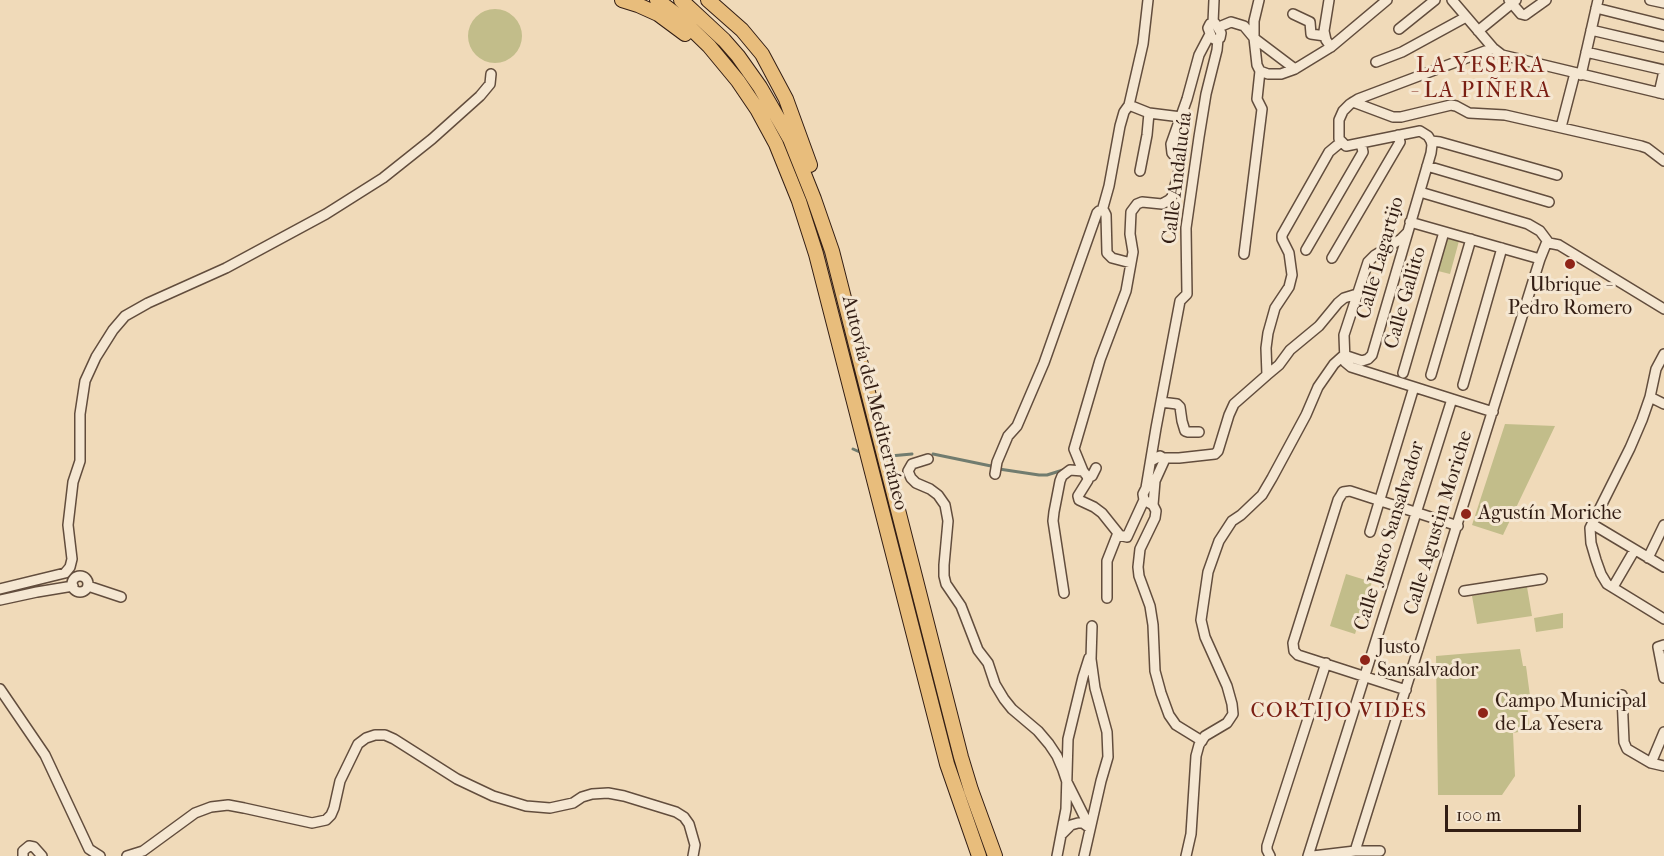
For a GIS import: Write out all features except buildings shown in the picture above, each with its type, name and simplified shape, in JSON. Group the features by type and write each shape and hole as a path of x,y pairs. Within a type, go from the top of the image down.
{"highway":[{"path":"622,0 658,14 685,33 722,74 762,130 776,144"},
{"name":"Autovía del Mediterráneo","path":"657,0 677,15 709,46 757,110 776,144 799,201 837,338 947,764 979,856"},
{"name":"Autovía del Mediterráneo","path":"681,0 724,40 760,87 790,139 814,199 832,251 944,692 971,790 995,856"},
{"path":"708,0 742,30 762,54 773,74 786,99 808,159 815,186 814,199"}],"street":[{"path":"994,474 1008,436 1017,426 1044,363 1097,213 1102,210 1109,186 1120,126 1124,112 1129,105 1143,44 1148,0"},
{"path":"1214,0 1216,25"},
{"path":"1244,254 1262,110 1257,99 1260,71 1257,65 1254,38 1254,21 1259,0"},
{"path":"1329,0 1325,36 1331,46"},
{"path":"1260,71 1268,74 1281,74 1295,69 1331,46 1388,0"},
{"path":"1399,29 1435,0"},
{"path":"1452,0 1493,48 1502,55 1662,94 1664,71 1586,52"},
{"path":"1478,31 1512,1 1521,14 1526,15 1546,0"},
{"path":"1650,0 1664,3"},
{"path":"1561,127 1586,52 1598,2 1664,25"},
{"path":"1293,14 1310,22 1311,34 1325,36"},
{"path":"1376,62 1402,52 1466,17"},
{"path":"1107,598 1107,561 1118,535 1102,513 1079,500 1078,496 1088,482 1075,453 1075,445 1100,360 1126,291 1133,252 1130,234 1131,212 1137,204 1142,202 1162,204 1172,197 1180,167 1172,153 1171,144 1199,56 1214,36 1208,27 1231,22 1238,23 1295,69"},
{"path":"1591,30 1664,47"},
{"name":"Calle Andalucía","path":"1118,535 1127,537 1144,500 1143,495 1180,301 1187,294 1186,228 1206,94 1217,50 1214,36"},
{"path":"1493,48 1353,102 1343,111 1339,120 1338,133 1341,142 1349,146 1420,131 1425,133 1431,141 1557,175"},
{"path":"79,576 72,559 68,525 73,482 80,461 80,414 85,381 112,330 125,316 148,303 226,268 326,214 383,178 432,139 480,96 490,84 491,74"},
{"path":"1353,102 1393,117 1451,105 1469,112 1505,115 1641,146 1664,161"},
{"path":"1129,105 1149,113 1181,117"},
{"path":"1140,171 1149,113"},
{"path":"1332,258 1400,142 1398,135"},
{"name":"Calle Lagartijo","path":"1344,355 1362,361 1372,355 1431,153 1431,141"},
{"path":"1267,375 1268,333 1275,308 1289,287 1292,275 1289,253 1282,239 1283,231 1329,152 1341,142"},
{"path":"1306,250 1363,152 1361,143"},
{"path":"1427,166 1549,202"},
{"path":"1420,192 1528,224 1540,231 1549,243 1559,245 1664,309"},
{"path":"1102,210 1107,215 1107,253 1112,258 1131,263"},
{"path":"1410,222 1540,259"},
{"name":"Calle Gallito","path":"1403,373 1444,232"},
{"path":"1407,233 1368,262 1344,335 1346,363 1351,367 1493,412"},
{"path":"1431,375 1471,239"},
{"name":"Calle Agustin Moriche","path":"1356,851 1540,259 1549,243"},
{"path":"1463,385 1502,248"},
{"path":"1150,461 1160,456 1179,458 1215,454 1221,444 1234,405 1279,365 1290,350 1319,326 1338,303 1344,298 1357,294"},
{"path":"1664,354 1656,369 1650,397 1630,448 1590,528 1596,560 1607,584 1664,619"},
{"path":"1186,856 1191,834 1196,756 1199,745 1205,736 1229,720 1233,714 1227,686 1205,637 1202,620 1208,572 1219,542 1232,520 1262,495 1306,415 1318,387 1334,364 1344,355"},
{"path":"1370,532 1414,387"},
{"path":"1650,397 1664,404"},
{"name":"Calle Justo Sansalvador","path":"1308,856 1452,399"},
{"path":"1161,402 1177,404 1180,407 1185,431 1199,432"},
{"path":"1164,458 1164,463 1155,481 1153,505 1156,511 1155,518 1140,549 1139,576 1150,606 1154,625 1155,671 1169,715 1176,724 1202,741"},
{"path":"928,459 912,465 908,471 916,483 938,495 945,505 948,521 944,565 946,584 961,606 978,650 988,663 995,684 1012,709 1038,731 1049,744 1064,770 1067,782 1090,828"},
{"path":"1064,593 1054,530 1054,512 1060,481 1062,476 1070,471 1092,476 1096,468"},
{"path":"1406,690 1298,655 1292,646 1339,497 1343,492 1353,492 1458,526"},
{"path":"1144,500 1153,505"},
{"path":"1592,524 1664,567"},
{"path":"1648,558 1664,525"},
{"path":"1612,587 1634,550"},
{"path":"0,589 65,573 72,559"},
{"path":"79,576 86,578 88,586 82,591 76,591 73,586 74,579 79,576"},
{"path":"1464,591 1542,579"},
{"path":"0,600 73,586"},
{"path":"88,586 121,597"},
{"path":"1084,856 1108,757 1107,732 1095,688 1092,626"},
{"path":"1661,646 1664,678"},
{"path":"1057,856 1066,809 1068,739 1083,677 1092,652"},
{"path":"1270,856 1267,846 1326,663"},
{"path":"0,689 45,755 89,849 100,856"},
{"path":"1622,695 1624,742 1627,749 1651,763 1664,766"},
{"path":"1651,763 1664,732"},
{"path":"127,856 143,851 195,813 211,807 228,805 312,823 326,820 334,808 339,781 358,744 375,735 385,735 394,739 458,779 494,796 526,806 550,808 573,803 592,794 608,793 676,812 689,824 695,845 693,856"},
{"path":"1061,835 1071,825 1077,823 1083,823 1090,828"},
{"path":"23,856 23,851 29,846 34,847 42,856"},
{"path":"1313,856 1380,851"}],"shaded area":[{"path":"495,9 505,11 514,17 520,26 522,36 520,46 514,55 505,61 495,63 485,61 476,55 470,46 468,36 470,26 476,17 485,11"},
{"path":"1449,238 1459,241 1450,274 1438,271 1446,240"},
{"path":"1505,424 1555,426 1503,535 1472,525"},
{"path":"1346,574 1372,582 1355,634 1330,626"},
{"path":"1527,587 1532,616 1477,624 1472,596"},
{"path":"1563,613 1563,628 1536,632 1534,618"},
{"name":"Campo Municipal de La Yesera","path":"1520,649 1523,666 1526,666 1530,696 1527,697 1529,730 1513,733 1515,776 1502,795 1438,795 1436,656"}],"waterway":[{"path":"853,449 862,453"},
{"path":"890,456 912,454"},
{"path":"933,454 991,466"},
{"path":"999,469 1039,475 1063,470"}],"place":[{"name":"Ubrique - Pedro Romero","path":"1570,264"},
{"name":"Agustín Moriche","path":"1466,514"},
{"name":"Justo Sansalvador","path":"1365,660"},
{"name":"Campo Municipal de La Yesera","path":"1483,713"}],"district":[{"name":"LA YESERA - LA PIÑERA","path":"1481,80"},
{"name":"CORTIJO VIDES","path":"1339,712"}]}
